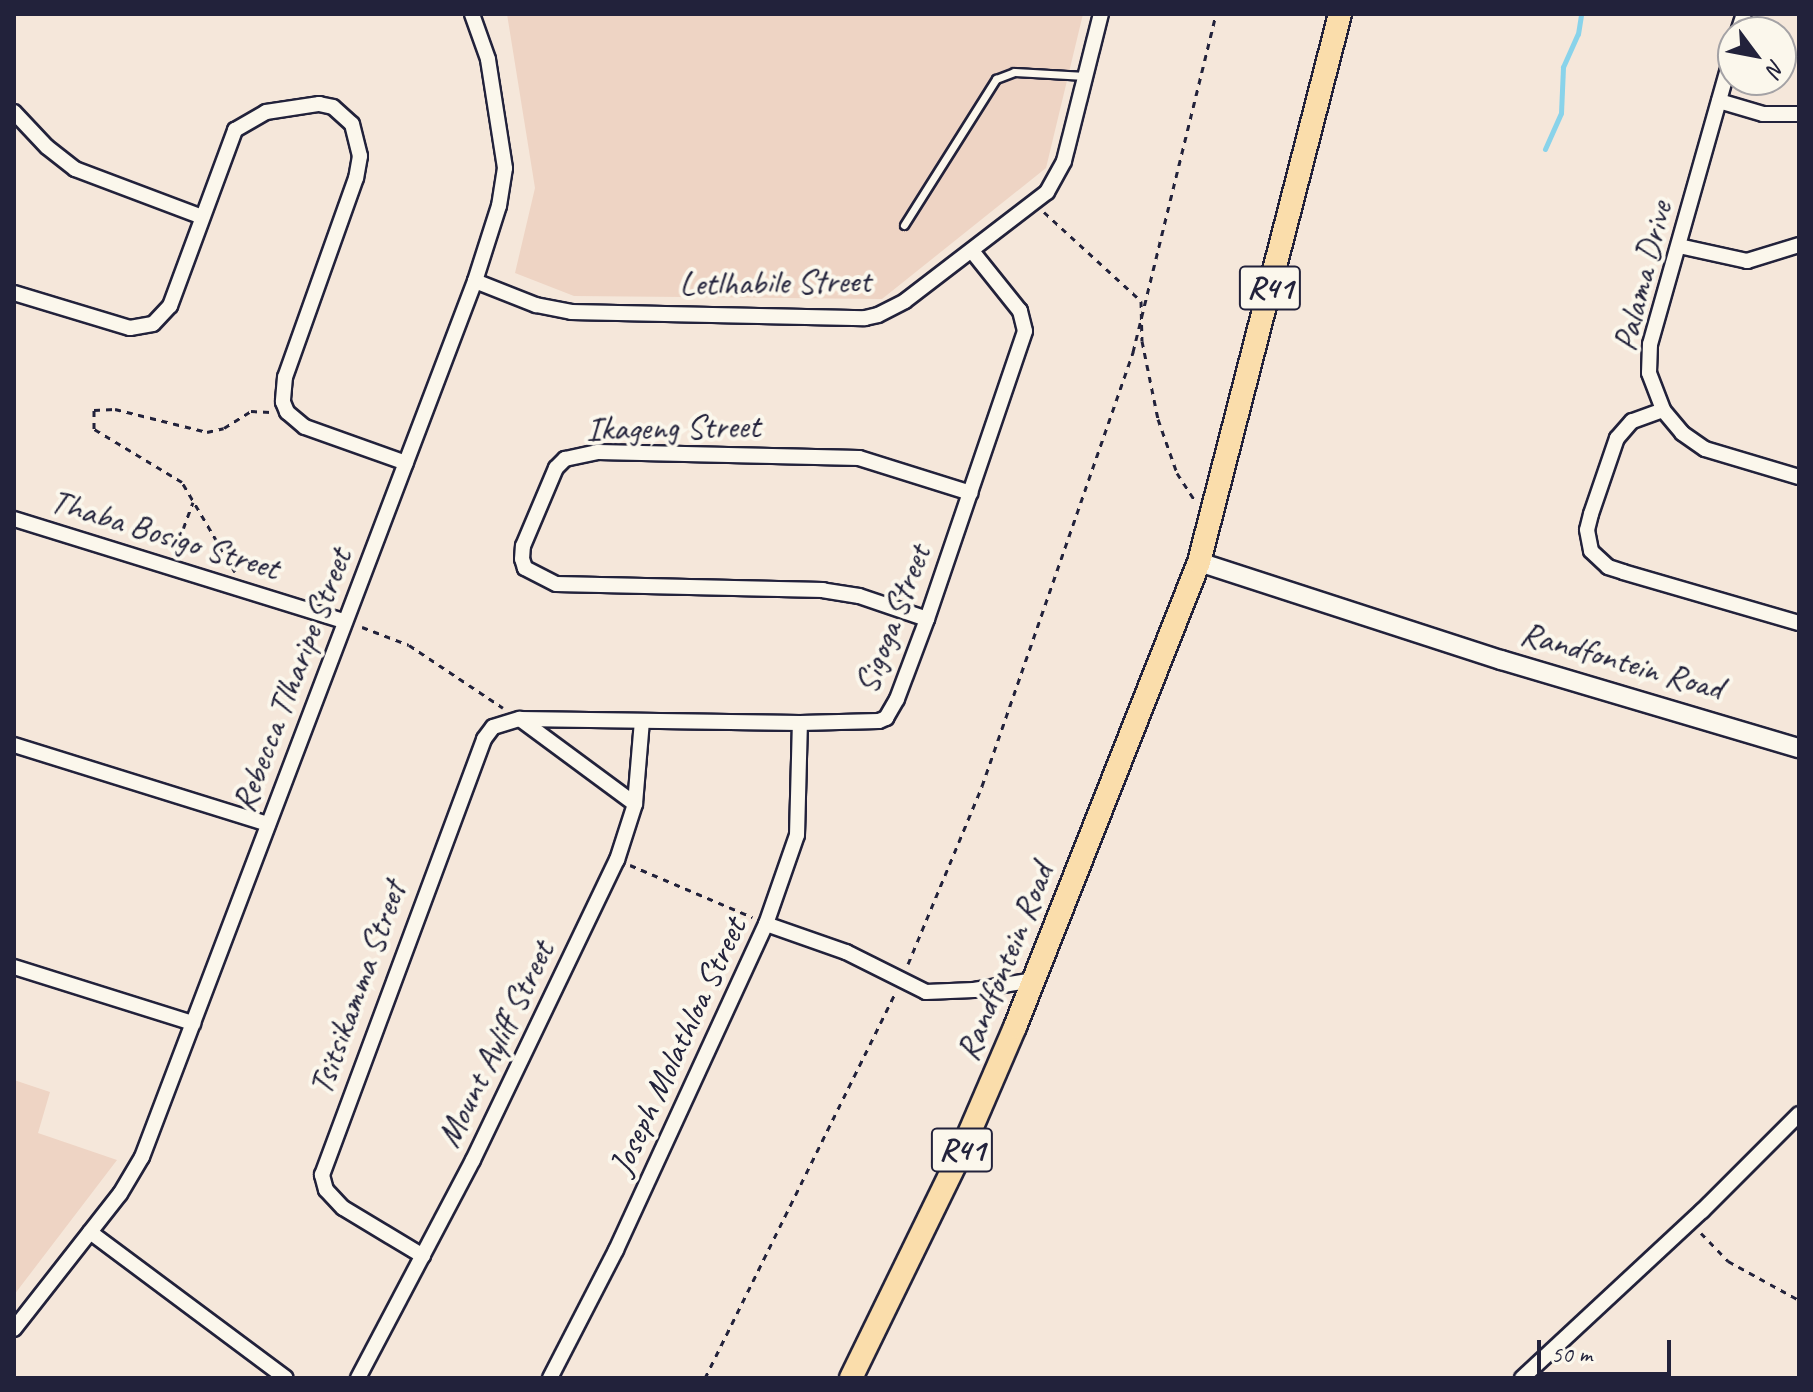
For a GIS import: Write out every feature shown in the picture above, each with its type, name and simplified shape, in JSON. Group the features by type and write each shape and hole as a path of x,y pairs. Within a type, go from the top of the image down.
{"main road":[{"name":"Randfontein Road","path":"851,1378 959,1157 1034,980 1199,562 1340,14"}],"street":[{"name":"Rebecca Tlharipe Street","path":"14,1329 135,1172 475,281 499,206 505,168 488,59 472,14"},
{"name":"Letlhabile Street","path":"475,281 536,305 571,312 865,318 905,301 1036,204 1047,192 1064,161 1101,14"},
{"name":"Palama Drive","path":"1720,96 1647,356 1649,373 1663,410 1682,433 1705,449 1799,477"},
{"path":"1719,101 1763,114 1799,114"},
{"path":"14,293 130,328 153,324 170,306 227,144 245,121 266,112 319,104 342,113 352,124 360,156 356,178 281,391 287,412 305,427 406,463"},
{"path":"14,112 47,147 75,169 202,217"},
{"path":"1679,246 1747,261 1799,245"},
{"name":"Sigoga Street","path":"520,719 800,723 879,721 886,718 897,699 927,619 1025,331 1020,311 972,251"},
{"path":"1663,410 1632,421 1617,438 1587,530 1591,551 1608,567 1799,623"},
{"name":"Ikageng Street","path":"927,619 859,596 832,591 556,584 542,580 525,568 523,546 556,468 565,459 589,453 859,458 971,493"},
{"name":"Thaba Bosigo Street","path":"14,519 344,621"},
{"name":"Randfontein Road","path":"1199,562 1501,660 1799,748"},
{"path":"520,719 635,804"},
{"name":"Tsitsikamma Street","path":"423,1256 343,1208 326,1190 322,1175 477,752 493,727 520,719"},
{"name":"Mount Ayliff Street","path":"358,1378 473,1160 617,860 635,804 642,721"},
{"name":"Joseph Molathloa Street","path":"550,1378 616,1250 766,924 797,835 800,723"},
{"path":"14,745 268,824"},
{"path":"766,924 846,952 916,989 934,992 1034,980"},
{"path":"14,967 193,1023"},
{"path":"1522,1378 1690,1222 1799,1114"},
{"path":"90,1232 286,1378"}],"lane":[{"path":"904,225 996,79 1014,72 1086,76"}],"path":[{"path":"705,1378 901,981 987,771 1133,352 1216,14"},
{"path":"1036,204 1138,296 1143,306 1143,351 1162,430 1177,473 1209,521"},
{"path":"245,590 217,536 182,482 94,429 94,410 115,409 207,432 224,428 251,411 287,412"},
{"path":"169,566 193,502"},
{"path":"344,621 409,645 520,719"},
{"path":"617,860 766,924"},
{"path":"1690,1222 1728,1261 1799,1300"}],"shaded area":[{"path":"507,14 1083,14 1046,168 882,299 574,296 515,273 535,188"},
{"path":"14,1080 50,1092 38,1133 117,1160 14,1295"}],"waterway":[{"path":"1545,149 1561,113 1563,67 1578,34 1581,14"}]}
